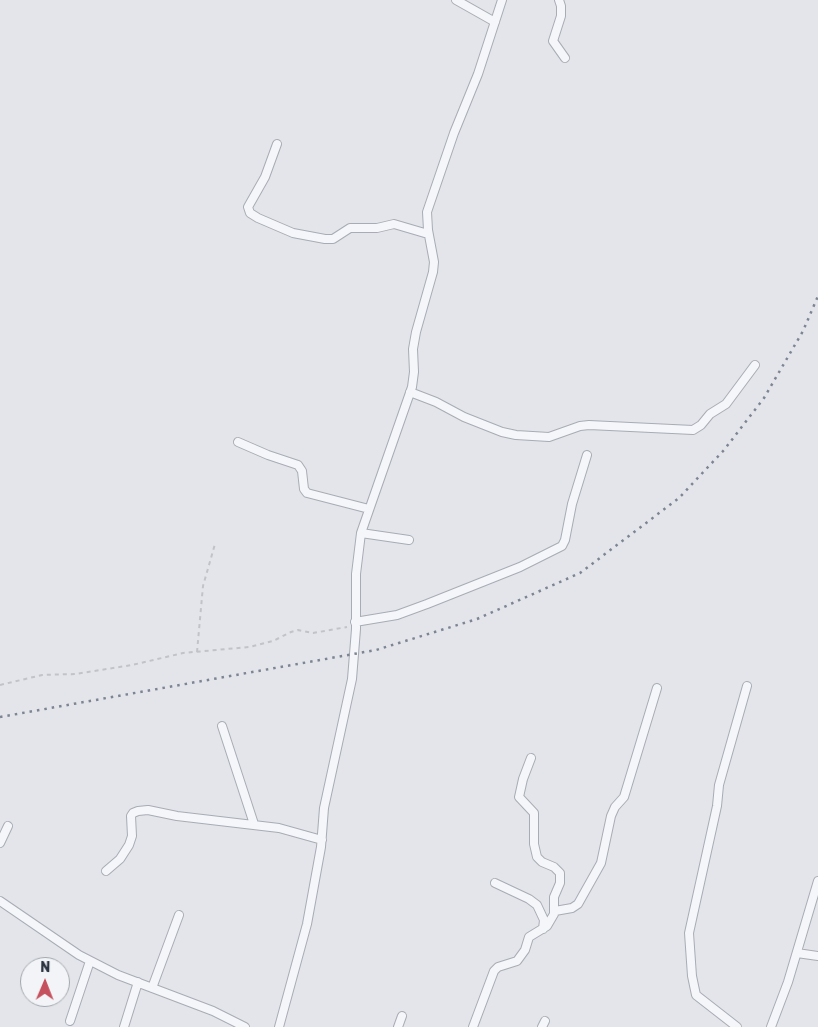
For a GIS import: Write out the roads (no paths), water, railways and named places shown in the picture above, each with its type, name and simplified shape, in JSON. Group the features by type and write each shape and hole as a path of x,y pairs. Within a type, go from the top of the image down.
{"street":[{"path":"456,0 494,22"},
{"path":"279,1027 307,924 322,840 324,808 352,679 356,574 361,533 410,392 414,372 413,349 416,332 432,276 434,262 427,219 430,203 454,133 478,74 502,0"},
{"path":"559,0 561,6 560,16 553,41 564,58"},
{"path":"277,144 262,184 249,202 250,213 293,233 325,239 333,239 350,228 377,228 394,224 428,234"},
{"path":"410,392 436,402 464,417 502,432 516,435 549,437 580,426 589,425 693,430 701,425 710,414 726,404 755,366"},
{"path":"238,442 268,456 298,465 302,471 305,492 369,509"},
{"path":"355,623 397,615 427,604 520,567 562,546 587,455"},
{"path":"361,533 409,540"},
{"path":"737,1027 696,995 692,976 689,933 720,785 747,686"},
{"path":"555,911 572,908 578,904 601,863 610,816 624,797 657,688"},
{"path":"222,726 254,824"},
{"path":"473,1027 494,972 498,967 517,961 525,950 529,938 550,924 555,911 554,896 560,883 560,873 554,866 542,862 537,857 534,844 534,813 519,797 530,758"},
{"path":"106,872 120,859 129,845 132,836 131,816 138,811 148,810 177,816 254,824 279,828 322,840"},
{"path":"0,843 8,826"},
{"path":"771,1027 797,953 818,881"},
{"path":"495,883 529,899 537,905 544,920 543,928"},
{"path":"0,900 72,951 90,961 118,975 213,1011 245,1027"},
{"path":"152,988 178,915"},
{"path":"797,953 818,956"},
{"path":"70,1021 90,961"},
{"path":"124,1027 138,982"},
{"path":"398,1027 402,1016"}],"railway":[{"path":"0,717 376,650 477,619 580,573 679,498 724,450 764,398 803,331 818,296"}]}
